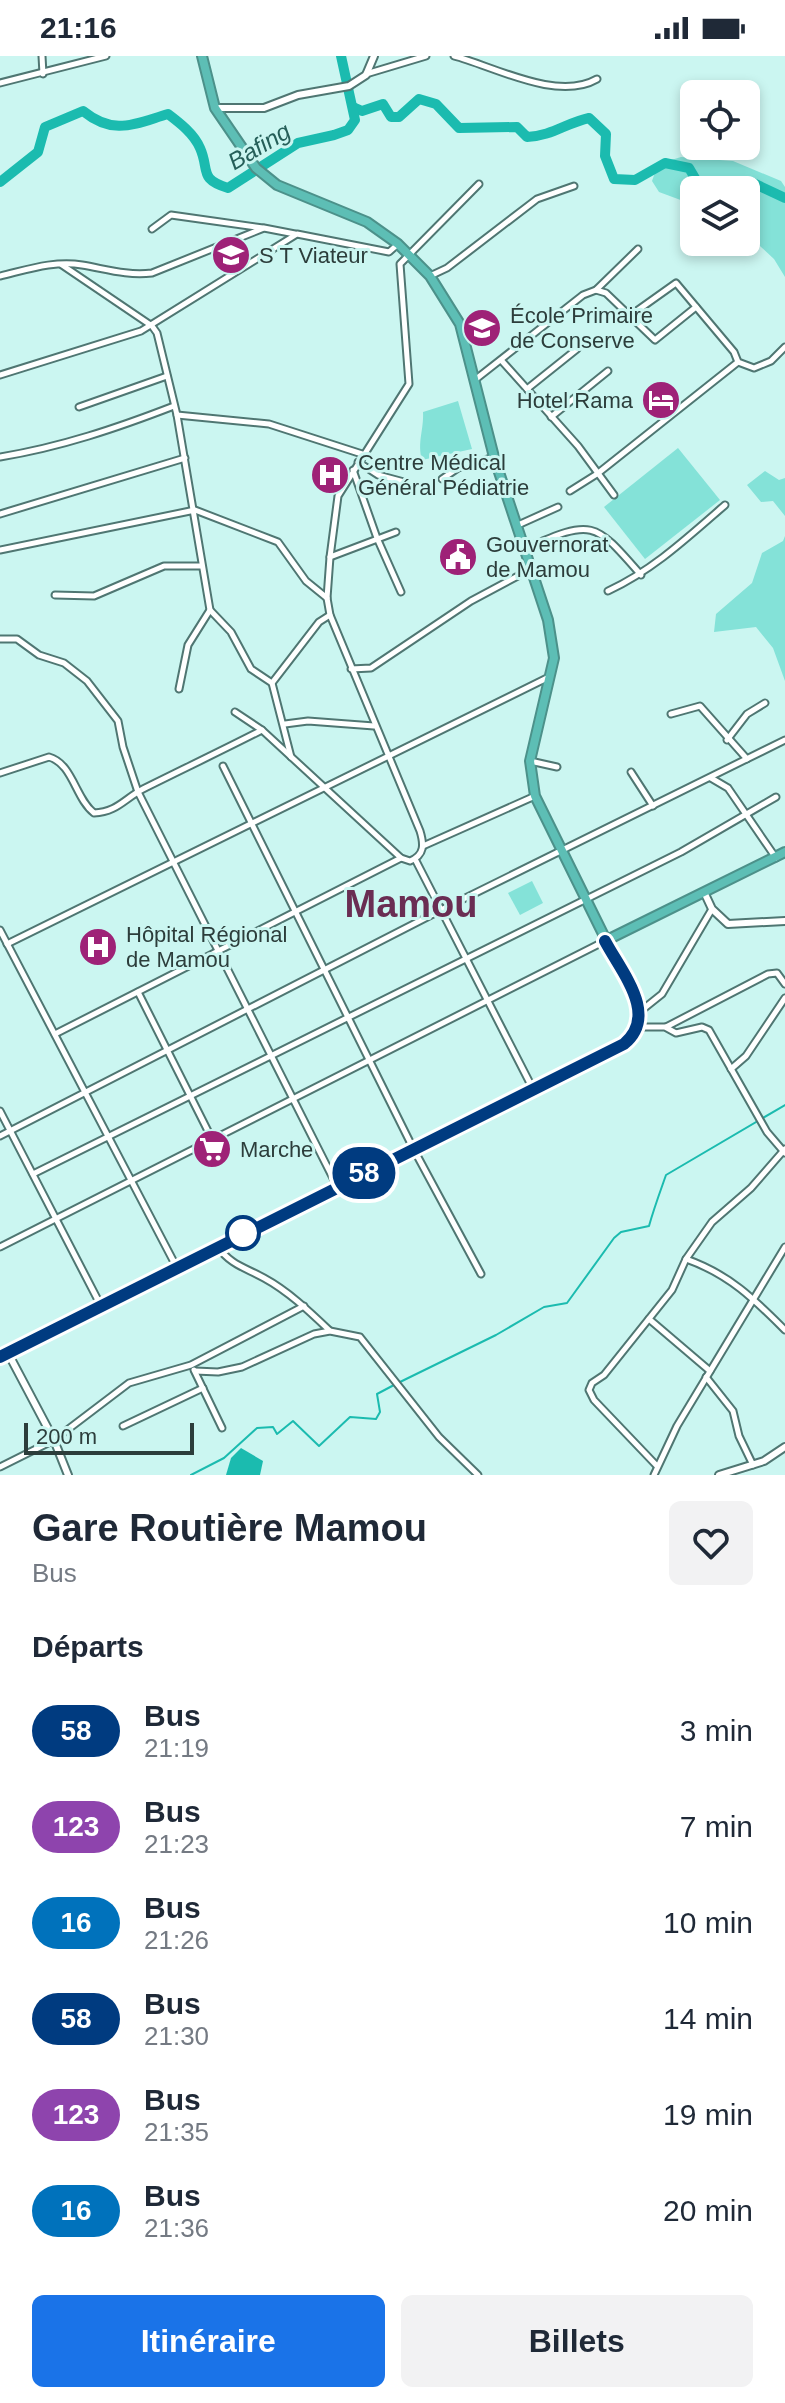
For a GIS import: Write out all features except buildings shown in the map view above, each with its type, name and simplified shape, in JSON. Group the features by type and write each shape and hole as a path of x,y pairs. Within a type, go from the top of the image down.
{"highway":[{"path":"4,1355 100,1304 624,1044 638,1027 641,1011 535,796 530,761 554,658 548,620 494,457 460,324 430,276 398,244 367,222 277,185 256,168 215,108 202,56"},
{"path":"605,941 785,852"}],"street":[{"path":"42,56 43,74"},
{"path":"0,83 106,56"},
{"path":"366,75 374,56"},
{"path":"215,108 264,108 298,95 349,86 366,75 426,56"},
{"path":"454,56 528,82 585,86 597,79"},
{"path":"423,846 330,615 327,598 330,557 338,496 409,384 400,267 479,184"},
{"path":"430,276 447,268 537,199 574,186"},
{"path":"152,229 171,215 264,228 389,252 398,244"},
{"path":"0,276 81,264 136,275 152,273 264,228"},
{"path":"0,375 152,326 297,234"},
{"path":"476,379 573,302 596,290 638,249"},
{"path":"62,265 152,326 177,415 210,610 231,632 251,669 272,683 292,759"},
{"path":"631,315 672,283 696,307 738,362 754,368 771,361 785,347"},
{"path":"596,290 606,293 655,340 696,307"},
{"path":"527,389 577,349"},
{"path":"501,360 614,495"},
{"path":"570,491 597,474 738,362"},
{"path":"551,417 608,371"},
{"path":"79,407 167,376"},
{"path":"0,457 47,449 104,433 174,406"},
{"path":"177,415 269,424 325,445 363,454"},
{"path":"442,479 458,468 494,457"},
{"path":"0,514 185,458"},
{"path":"358,462 378,475 404,482"},
{"path":"353,469 377,538 401,592"},
{"path":"608,591 641,575 725,505"},
{"path":"518,525 558,507"},
{"path":"0,550 195,510 278,542 312,587 327,598"},
{"path":"526,548 575,528 603,532 641,575"},
{"path":"330,557 396,532"},
{"path":"55,595 94,596 164,566 201,566"},
{"path":"351,669 371,668 471,601 532,569"},
{"path":"179,689 188,645 210,610"},
{"path":"272,683 319,622 330,615"},
{"path":"0,639 17,639 47,659 64,663 87,681 118,721 138,792 337,1186"},
{"path":"7,944 550,677"},
{"path":"727,740 747,714 765,703"},
{"path":"671,714 700,706 747,759"},
{"path":"235,712 262,730 322,789 401,858"},
{"path":"285,724 302,721 374,726"},
{"path":"0,773 49,757 58,760 84,806 94,813 117,809 138,792 262,730"},
{"path":"0,1136 441,910 785,740"},
{"path":"530,761 557,767"},
{"path":"223,766 413,1148 481,1274"},
{"path":"631,772 653,806"},
{"path":"710,778 728,788 776,858"},
{"path":"415,859 423,846 535,796"},
{"path":"33,1174 585,898 748,815 776,797"},
{"path":"55,1034 401,858 415,859"},
{"path":"415,859 533,1089"},
{"path":"705,894 712,909 728,924 785,921"},
{"path":"641,1011 662,994 712,909"},
{"path":"0,930 134,1180 176,1266"},
{"path":"0,1247 605,941"},
{"path":"638,1027 665,1027 772,973 777,973 785,984"},
{"path":"138,992 213,1141"},
{"path":"731,1069 746,1056 785,998"},
{"path":"657,1466 594,1400 589,1390 672,1290 686,1259 712,1222 751,1188 758,1176 784,1151 752,1108 709,1030 702,1027 676,1033 665,1027"},
{"path":"0,1111 100,1304"},
{"path":"217,1246 232,1265 264,1278 304,1306 330,1331"},
{"path":"654,1475 708,1374 785,1247"},
{"path":"686,1259 731,1279 756,1299 785,1330"},
{"path":"0,1467 54,1440 129,1383 193,1368 304,1306"},
{"path":"649,1319 708,1374 733,1411 739,1436 753,1465"},
{"path":"193,1368 218,1372 242,1367 314,1334 330,1331 360,1337 439,1437 478,1475"},
{"path":"4,1355 54,1440 68,1475"},
{"path":"193,1368 222,1428"},
{"path":"123,1426 203,1388"},
{"path":"719,1475 753,1465 785,1447"}],"shaded area":[{"path":"680,157 680,160 733,161 781,181 785,187 785,277 774,259 760,246 760,176 680,176 680,200 659,192 652,181 658,164"},
{"path":"458,401 472,449 422,460 423,412"},
{"path":"678,448 720,500 645,559 604,507"},
{"path":"765,471 779,480 785,478 785,516 773,501 761,502 747,485"},
{"path":"785,536 785,681 773,648 756,627 714,632 716,614 752,583 762,553 783,541"},
{"path":"532,881 543,903 520,915 508,893"},
{"path":"241,1448 263,1461 260,1475 226,1475 231,1458"}],"waterway":[{"name":"Bafing","path":"0,182 38,152 45,127 83,111 94,119 115,126 168,114 197,143 206,173 212,181 228,188 298,143 348,130 355,120 341,56"},
{"path":"353,107 362,111 383,104 391,117 399,117 419,99 436,104 459,128 517,127 527,137 589,118 606,134 605,156 614,179 635,180 665,163 689,168 694,176"},
{"path":"760,186 785,198"},
{"path":"400,1382 496,1335 544,1307 567,1303 614,1238 621,1232 649,1226 666,1175 785,1105"},
{"path":"191,1475 224,1458 257,1428 273,1427 277,1434 293,1421 319,1446 350,1417 376,1419 380,1412 377,1394 394,1385"}],"bus line":[{"name":"58","path":"0,1357 100,1304 624,1044 638,1027 641,1011 605,941"}],"place":[{"name":"S T Viateur","path":"231,255"},
{"name":"École Primaire de Conserve","path":"482,328"},
{"name":"Hotel Rama","path":"661,400"},
{"name":"Centre Médical Général Pédiatrie","path":"330,475"},
{"name":"Gouvernorat de Mamou","path":"458,557"},
{"name":"Hôpital Régional de Mamou","path":"98,947"},
{"name":"Marche","path":"212,1149"}],"district":[{"name":"Mamou","path":"411,904"}]}
